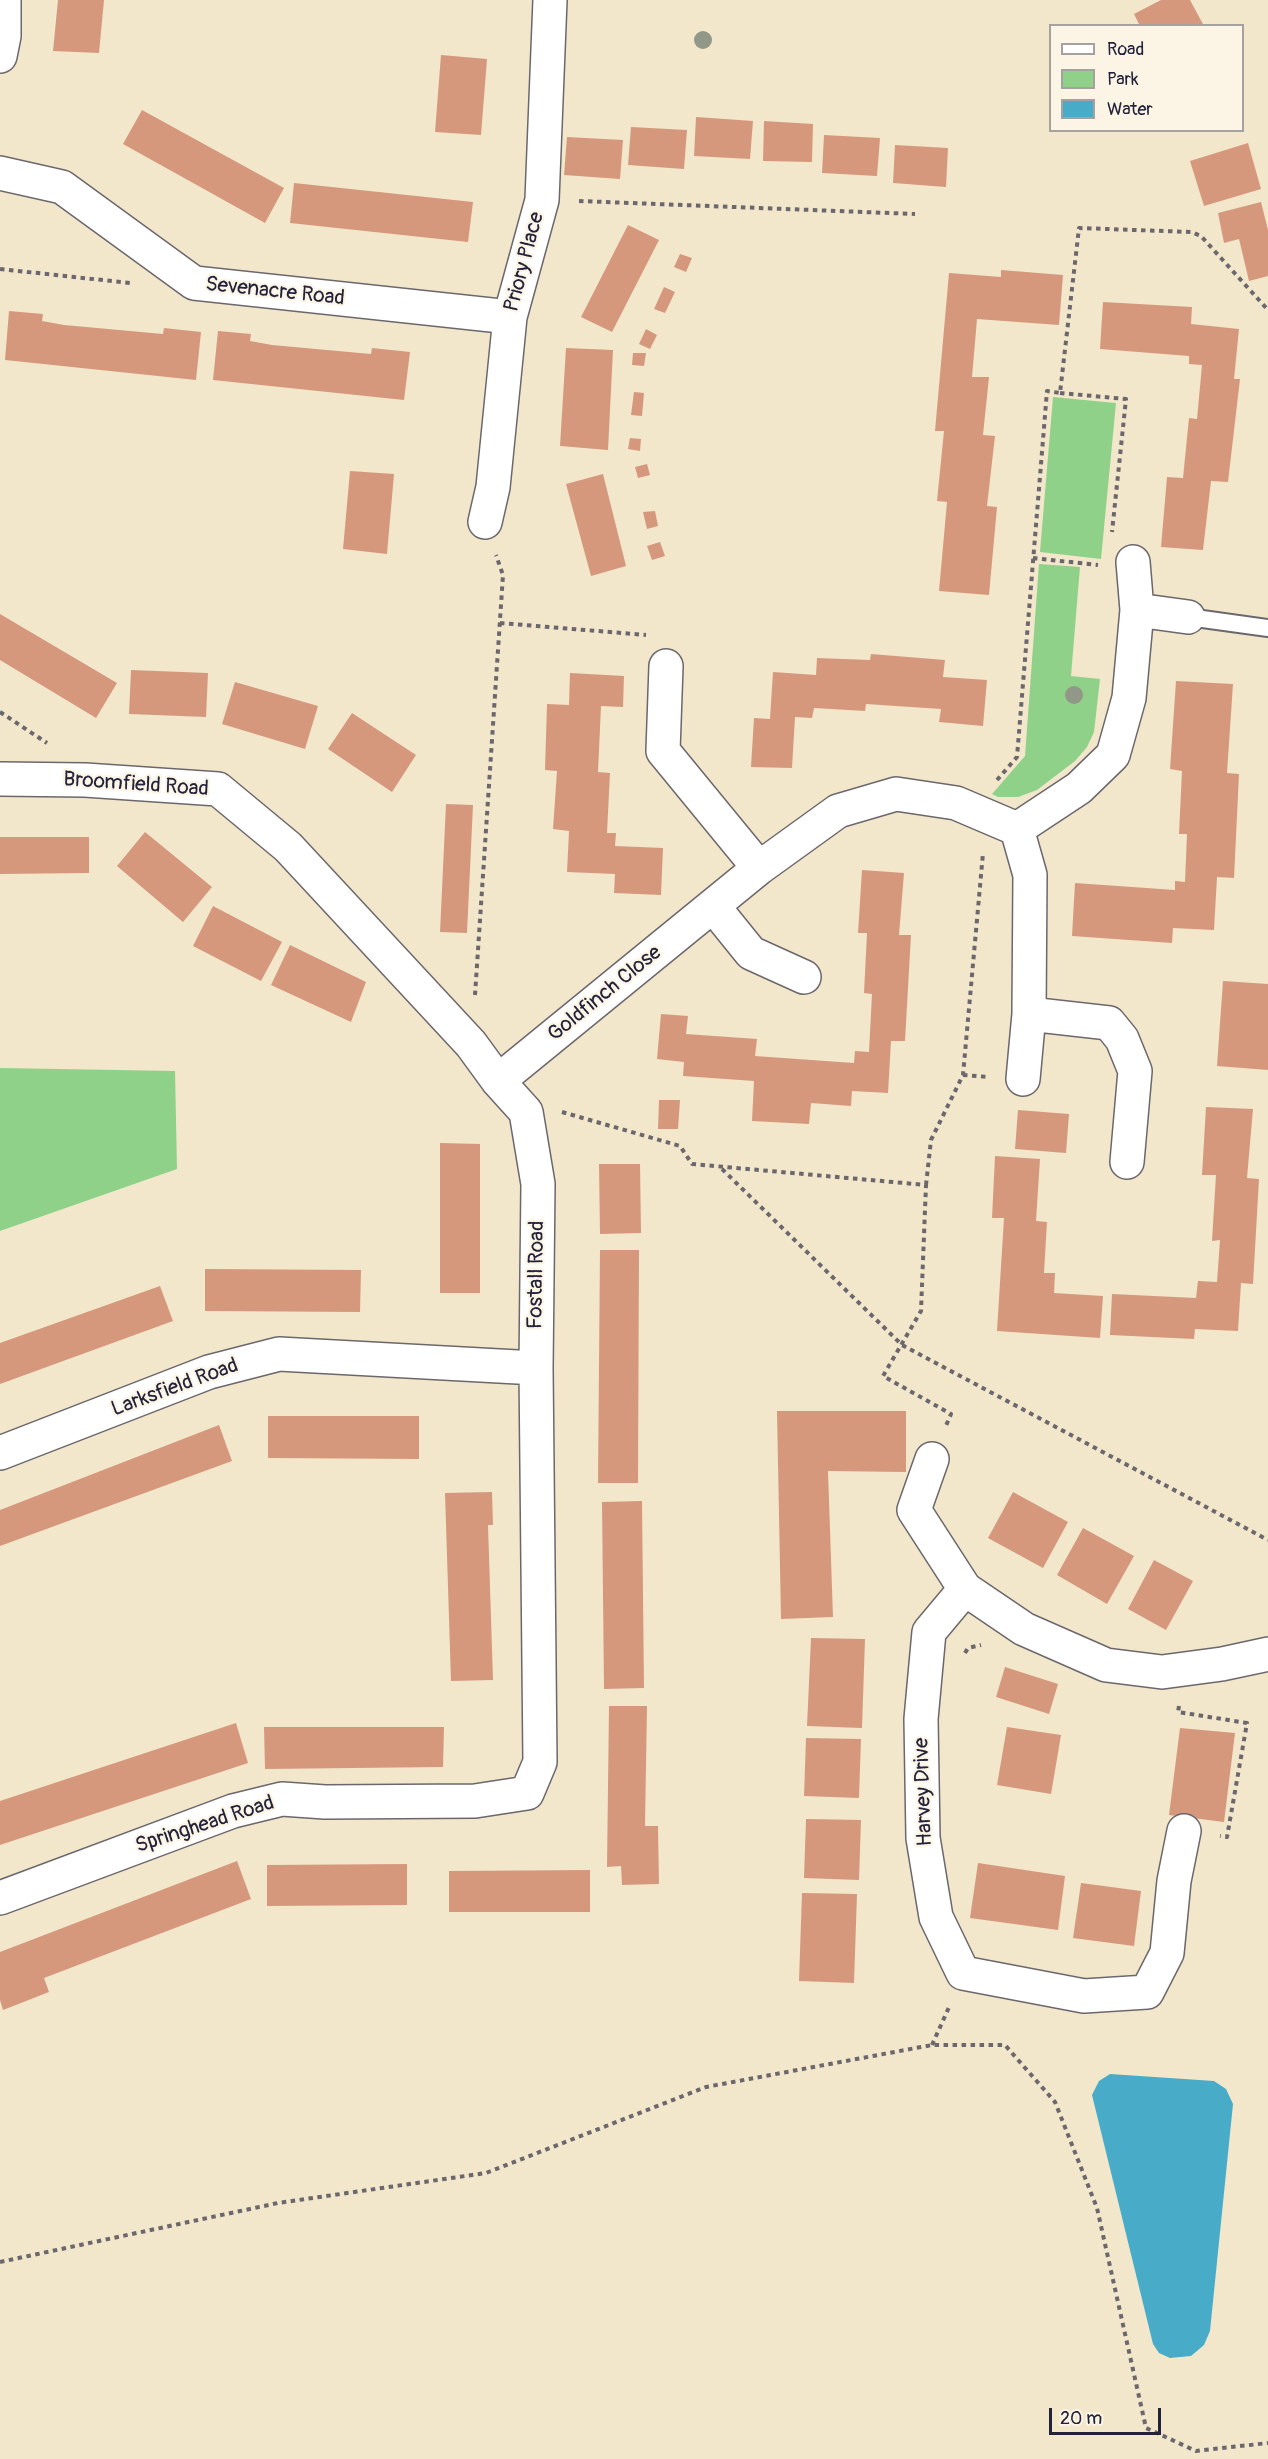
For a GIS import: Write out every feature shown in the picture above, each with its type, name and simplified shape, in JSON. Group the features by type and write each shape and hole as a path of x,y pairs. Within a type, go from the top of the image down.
{"street":[{"path":"0,56 4,0"},
{"name":"Priory Place","path":"485,522 493,487 510,317 542,200 550,0"},
{"name":"Sevenacre Road","path":"0,173 62,187 194,283 510,317"},
{"path":"1023,1079 1029,1014 1030,875 1017,829 1079,788 1113,755 1129,698 1137,610 1121,564"},
{"path":"1137,610 1188,617"},
{"path":"666,666 663,751 759,868"},
{"name":"Broomfield Road","path":"0,779 85,780 218,789 288,847 471,1044"},
{"name":"Goldfinch Close","path":"498,1081 759,868 838,811 896,794 956,803 987,814 1017,829"},
{"path":"713,906 752,953 804,977"},
{"path":"1029,1014 1109,1023 1122,1039 1135,1071 1126,1162"},
{"path":"471,1044 498,1081 526,1112"},
{"name":"Fostall Road","path":"526,1112 538,1184 536,1368 540,1762 527,1794"},
{"name":"Larksfield Road","path":"0,1453 208,1372 279,1354 536,1368"},
{"path":"932,1460 914,1510 965,1589 1024,1629 1106,1665 1162,1672 1222,1664 1268,1654"},
{"name":"Harvey Drive","path":"963,1973 936,1917 923,1838 921,1719 929,1632 965,1589"},
{"name":"Springhead Road","path":"0,1898 233,1811 282,1799 325,1803 475,1801 527,1794"},
{"path":"963,1973 1084,1996 1147,1992 1167,1953 1174,1881 1184,1831"}],"lane":[{"path":"1188,617 1268,628"}],"path":[{"path":"542,200 915,214"},
{"path":"1060,393 1079,228 1191,232 1201,236 1268,310"},
{"path":"0,270 121,283 194,283"},
{"path":"932,1460 951,1414 883,1376 921,1311 926,1185 931,1140 963,1075 987,814 986,794 1017,757 1047,391 1126,399 1121,564 1034,558"},
{"path":"471,1044 503,575 485,522"},
{"path":"500,623 649,635"},
{"path":"526,1112 548,1108 680,1146 692,1164 926,1185"},
{"path":"722,1168 902,1345 1268,1540"},
{"path":"962,1657 968,1648 987,1643"},
{"path":"1179,1703 1178,1712 1247,1723 1227,1837 1184,1831"},
{"path":"933,2045 963,1973"},
{"path":"0,2262 278,2203 486,2173 706,2087 933,2045 1005,2045 1054,2102 1097,2208 1146,2428 1196,2451 1268,2442"}],"green space":[{"path":"1053,397 1116,403 1101,559 1040,552"},
{"path":"1039,564 1080,567 1071,676 1100,679 1094,732 1087,747 1075,761 1037,790 1018,797 998,797 992,794 1025,756"},
{"path":"0,1068 175,1071 177,1169 0,1231"}],"water":[{"path":"1110,2074 1214,2081 1226,2089 1233,2104 1210,2331 1204,2345 1191,2356 1170,2358 1159,2353 1153,2344 1092,2095 1099,2081"}],"building":[{"path":"58,0 104,0 99,53 53,51"},
{"path":"1161,0 1190,0 1203,24 1139,24 1134,14"},
{"path":"441,55 487,59 481,135 435,132"},
{"path":"142,110 284,188 265,223 123,144"},
{"path":"696,117 753,121 750,159 694,156"},
{"path":"764,121 813,124 812,162 763,161"},
{"path":"631,127 687,130 684,169 628,165"},
{"path":"824,135 880,138 877,176 822,173"},
{"path":"567,137 623,140 620,179 564,175"},
{"path":"1248,143 1261,189 1204,206 1190,161"},
{"path":"895,145 948,148 946,187 893,183"},
{"path":"294,183 473,202 468,242 290,223"},
{"path":"1261,202 1268,230 1268,276 1249,281 1239,239 1224,243 1218,213"},
{"path":"628,225 659,240 612,332 581,317"},
{"path":"680,254 692,258 686,272 674,267"},
{"path":"1001,270 1063,275 1059,325 977,319 972,377 989,377 983,435 995,436 987,506 997,507 989,595 939,591 947,502 937,501 944,431 935,431 949,273 1001,277"},
{"path":"664,287 675,292 665,313 654,309"},
{"path":"1103,302 1192,307 1191,324 1239,329 1234,379 1240,379 1228,482 1211,481 1203,550 1161,547 1167,477 1183,478 1189,418 1197,419 1202,365 1189,364 1189,356 1100,349"},
{"path":"9,311 43,314 42,321 64,325 163,334 164,328 201,332 196,380 5,360"},
{"path":"646,329 657,335 650,349 639,344"},
{"path":"218,331 251,334 250,341 272,345 371,354 372,348 410,352 404,400 213,380"},
{"path":"566,348 613,350 608,450 560,446"},
{"path":"633,353 646,353 644,366 632,365"},
{"path":"634,392 644,393 642,416 631,415"},
{"path":"630,438 641,439 640,451 628,449"},
{"path":"647,464 650,475 638,478 635,467"},
{"path":"350,471 394,474 387,554 343,549"},
{"path":"603,474 626,566 591,576 566,484"},
{"path":"655,511 658,526 647,529 643,512"},
{"path":"660,542 665,556 652,560 647,546"},
{"path":"0,614 117,683 96,718 0,660"},
{"path":"871,654 945,660 943,677 987,680 983,726 939,722 941,709 866,704 865,711 814,708 812,718 795,717 792,768 751,767 754,718 770,719 773,672 816,675 817,658 870,660"},
{"path":"131,670 208,673 206,717 129,714"},
{"path":"570,673 624,676 623,707 601,706 598,772 610,773 607,833 616,833 615,846 663,848 661,895 614,893 615,874 567,872 569,831 553,829 557,771 545,770 547,704 569,705"},
{"path":"1176,681 1233,684 1227,773 1239,774 1234,878 1217,877 1214,930 1173,928 1172,943 1072,936 1075,883 1175,890 1175,881 1185,882 1187,834 1179,834 1182,771 1170,769"},
{"path":"235,682 318,706 305,749 222,724"},
{"path":"352,713 416,755 392,792 328,749"},
{"path":"446,804 473,805 467,933 440,932"},
{"path":"145,832 212,887 183,922 117,866"},
{"path":"0,837 89,837 89,873 0,874"},
{"path":"862,870 904,873 899,935 911,935 905,1041 891,1041 888,1093 852,1091 851,1106 811,1103 809,1124 752,1121 754,1081 683,1076 684,1062 657,1059 661,1014 688,1016 686,1034 757,1039 755,1056 854,1063 855,1051 869,1052 872,994 864,993 867,933 858,933"},
{"path":"213,906 282,942 261,981 193,946"},
{"path":"290,945 366,982 351,1022 271,985"},
{"path":"1223,981 1268,984 1268,1070 1217,1066"},
{"path":"659,1100 680,1100 678,1129 658,1129"},
{"path":"1206,1107 1253,1109 1247,1178 1259,1179 1253,1284 1241,1283 1238,1331 1195,1329 1194,1339 1110,1335 1112,1294 1196,1298 1198,1281 1217,1282 1220,1240 1212,1241 1216,1175 1202,1175"},
{"path":"1018,1110 1069,1114 1066,1153 1015,1149"},
{"path":"440,1143 480,1144 480,1293 440,1293"},
{"path":"995,1156 1040,1159 1036,1221 1047,1222 1044,1273 1055,1273 1054,1293 1103,1296 1100,1338 997,1331 1004,1218 992,1218"},
{"path":"599,1164 640,1164 641,1233 600,1234"},
{"path":"600,1250 639,1250 638,1483 598,1483"},
{"path":"205,1269 361,1270 360,1312 205,1311"},
{"path":"160,1286 173,1321 0,1384 0,1343"},
{"path":"777,1411 906,1411 906,1472 828,1471 833,1617 781,1619"},
{"path":"268,1416 419,1416 419,1459 268,1458"},
{"path":"219,1425 232,1461 0,1546 0,1510"},
{"path":"492,1492 493,1525 488,1525 493,1680 451,1681 445,1493"},
{"path":"1013,1492 1068,1522 1043,1568 988,1538"},
{"path":"642,1501 644,1688 604,1689 602,1502"},
{"path":"1083,1528 1134,1556 1107,1604 1057,1575"},
{"path":"1154,1560 1193,1581 1166,1630 1128,1609"},
{"path":"811,1638 865,1639 862,1728 807,1726"},
{"path":"1005,1667 1058,1684 1049,1714 996,1697"},
{"path":"609,1706 647,1706 645,1826 658,1826 659,1884 622,1885 621,1866 607,1867"},
{"path":"236,1723 248,1763 0,1845 0,1801"},
{"path":"264,1727 444,1727 443,1767 265,1769"},
{"path":"1007,1727 1061,1735 1051,1794 997,1785"},
{"path":"1180,1728 1235,1733 1224,1822 1169,1815"},
{"path":"806,1738 861,1739 859,1798 804,1796"},
{"path":"806,1819 861,1820 859,1880 804,1878"},
{"path":"237,1861 251,1899 44,1978 49,1992 3,2010 0,2000 0,1952"},
{"path":"978,1863 1065,1876 1058,1930 970,1918"},
{"path":"407,1864 407,1905 267,1906 267,1865"},
{"path":"590,1870 590,1912 449,1912 449,1871"},
{"path":"1081,1883 1141,1891 1134,1946 1073,1938"},
{"path":"802,1893 857,1894 854,1983 799,1981"}]}
